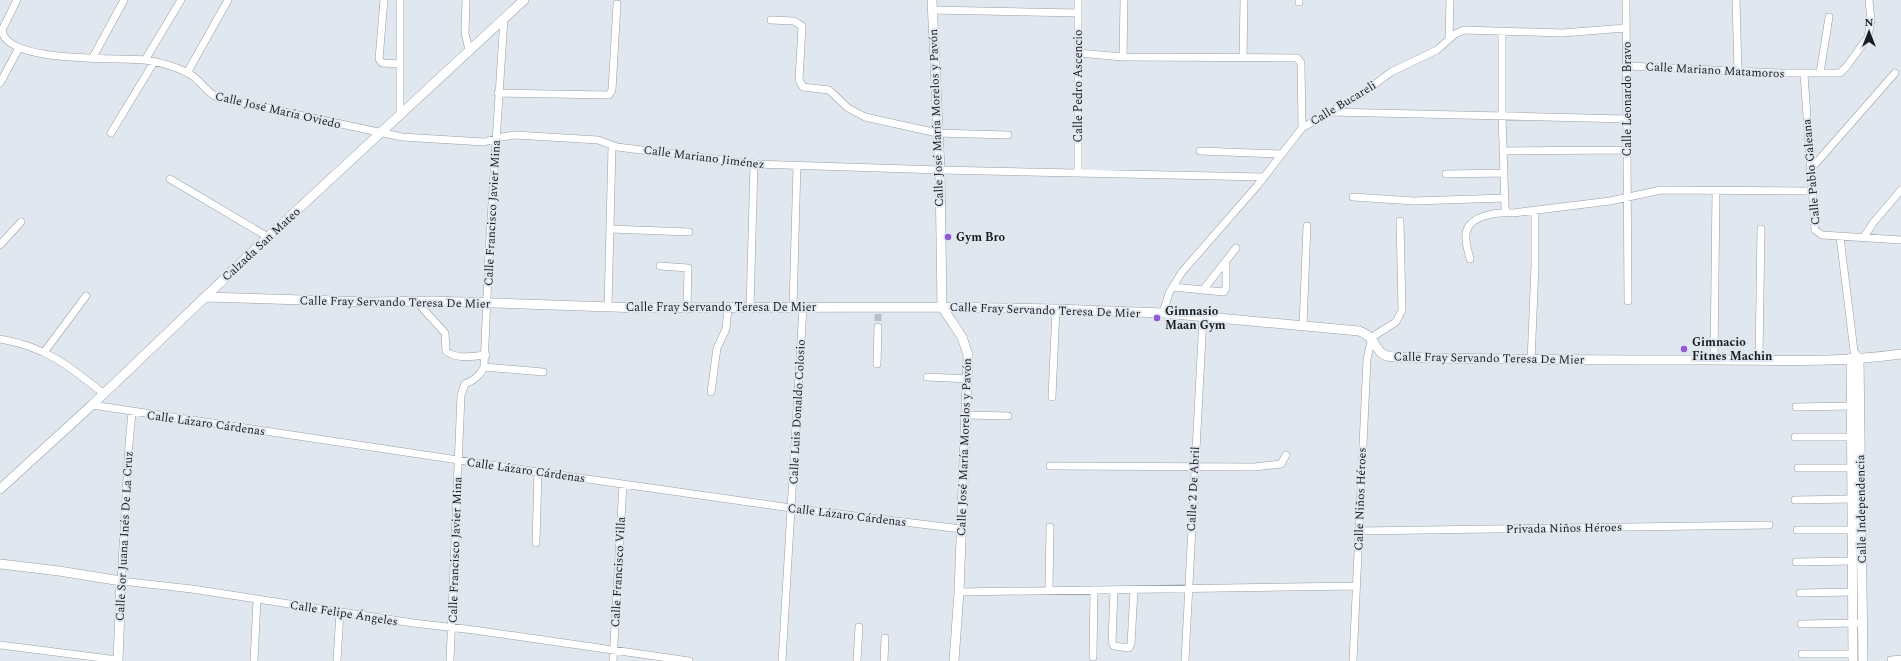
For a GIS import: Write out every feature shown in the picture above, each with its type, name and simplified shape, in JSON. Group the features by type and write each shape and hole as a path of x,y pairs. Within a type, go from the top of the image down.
{"main road":[{"name":"Calzada San Mateo","path":"0,489 104,394 268,237 524,0"},
{"name":"Calle José María Morelos y Pavón","path":"932,5 937,133 940,170 942,307 965,342 968,354 959,592 954,661"},
{"name":"Calle Fray Servando Teresa De Mier","path":"205,297 370,302 416,301 608,307 798,307 878,311 942,307 1163,313 1359,331 1372,337 1381,354 1386,356 1531,360 1759,360 1901,354"},
{"name":"Calle Independencia","path":"1853,657 1851,406 1854,356"},
{"name":"Calle Independencia","path":"1854,356 1863,661"},
{"name":"Calle Felipe Ángeles","path":"0,564 59,571 122,581"},
{"name":"Calle Sor Juana Inés De La Cruz","path":"118,660 122,581"}],"street":[{"name":"Calle José María Oviedo","path":"17,0 2,30 4,37 19,48 28,51 92,59 145,60 154,62 187,73 198,81 208,92 219,98 402,137 476,142 490,142 496,139"},
{"path":"92,59 124,0"},
{"path":"145,60 181,0"},
{"path":"187,73 228,0"},
{"path":"384,0 379,59 382,63 400,64"},
{"path":"400,0 400,114"},
{"path":"466,0 465,33 469,50"},
{"name":"Calle Pedro Ascencio","path":"1078,0 1078,173"},
{"path":"1123,56 1124,0"},
{"path":"1243,56 1244,0"},
{"path":"1449,39 1450,0"},
{"name":"Calle Leonardo Bravo","path":"1626,0 1628,301"},
{"path":"1736,0 1738,71"},
{"name":"Calle Mariano Matamoros","path":"1627,66 1804,74 1840,72 1847,66 1868,37 1871,20 1869,0"},
{"path":"498,93 610,95 612,90 617,4"},
{"path":"932,5 1078,13"},
{"path":"1820,73 1829,17"},
{"name":"Calle Francisco Javier Mina","path":"450,661 463,388 465,384 482,374 486,355 487,303 498,93 504,18"},
{"path":"771,20 794,21 802,26 799,80 803,87 829,90 848,108 865,117 937,133 1008,135"},
{"name":"Calle Bucareli","path":"1163,313 1173,287 1182,272 1264,177 1302,128 1362,94 1391,72 1437,50 1449,39 1464,30 1502,32 1575,32 1626,28"},
{"path":"1502,32 1502,115 1505,198 1507,212"},
{"path":"0,83 19,48"},
{"path":"1078,53 1123,56 1294,57 1301,63 1302,128"},
{"path":"111,133 154,62"},
{"path":"1810,170 1895,72"},
{"name":"Calle Pablo Galeana","path":"1804,74 1815,230 1822,235 1840,237 1900,239"},
{"path":"1329,112 1627,119"},
{"name":"Calle Mariano Jiménez","path":"496,139 515,136 603,141 612,146 754,164 940,170 1264,177"},
{"name":"Calle Fray Servando Teresa De Mier","path":"608,307 612,146"},
{"path":"1503,151 1627,150"},
{"path":"1200,151 1281,154"},
{"path":"750,308 754,164"},
{"name":"Calle Luis Donaldo Colosio","path":"782,661 791,508 798,307 797,166"},
{"path":"1446,174 1504,173"},
{"path":"170,179 268,237"},
{"path":"1470,259 1466,236 1468,227 1478,218 1507,212 1535,211 1628,198 1661,190 1812,191"},
{"path":"1864,237 1873,223 1901,190"},
{"path":"1714,360 1716,191"},
{"path":"1353,197 1414,201 1505,198"},
{"path":"1531,360 1535,266 1535,211"},
{"path":"1372,337 1396,322 1402,310 1400,221"},
{"path":"0,245 21,222"},
{"path":"1303,326 1307,226"},
{"path":"610,229 689,232"},
{"path":"1759,360 1761,229"},
{"path":"1840,237 1854,356"},
{"path":"1203,290 1226,263 1236,248"},
{"path":"1173,287 1221,292 1225,291 1226,263"},
{"path":"660,266 688,268 687,308"},
{"path":"45,352 86,296"},
{"path":"416,301 445,332 446,351 457,356 486,355"},
{"path":"711,392 717,348 726,329 728,308"},
{"path":"1052,397 1056,309"},
{"name":"Calle 2 De Abril","path":"1185,661 1202,317"},
{"path":"877,364 878,327"},
{"name":"Calle Niños Héroes","path":"1353,661 1365,392 1367,359 1372,337"},
{"path":"0,339 45,352 63,362 104,394"},
{"path":"484,367 543,372"},
{"path":"927,377 968,379"},
{"name":"Calle Lázaro Cárdenas","path":"92,405 538,472 791,508 961,529"},
{"path":"1796,407 1851,406"},
{"name":"Calle Sor Juana Inés De La Cruz","path":"122,581 132,412"},
{"path":"966,415 1008,416"},
{"path":"1795,437 1851,437"},
{"path":"1050,466 1194,466 1200,468 1274,466 1281,464 1286,455"},
{"path":"1798,468 1852,468"},
{"path":"536,543 538,472"},
{"name":"Calle Francisco Villa","path":"613,661 623,484"},
{"path":"1795,500 1852,499"},
{"name":"Privada Niños Héroes","path":"1359,531 1769,525"},
{"path":"1049,590 1050,527"},
{"path":"1797,530 1852,530"},
{"path":"1796,562 1852,561"},
{"name":"Calle Felipe Ángeles","path":"122,581 192,589 413,623 452,627 688,661"},
{"path":"959,592 1356,586"},
{"path":"1093,657 1094,590"},
{"path":"1114,590 1112,642 1117,648 1129,648 1131,644 1134,590"},
{"path":"1800,593 1852,592"},
{"path":"254,661 257,600"},
{"path":"337,661 340,612"},
{"path":"1801,624 1862,623"},
{"path":"857,661 859,628"},
{"path":"884,661 885,638"},
{"path":"0,645 118,660"},
{"path":"1802,654 1853,657"}],"tunnel":[{"path":"878,314 878,327"}],"place":[{"name":"Gym Bro","path":"948,237"},
{"name":"Gimnasio Maan Gym","path":"1157,318"},
{"name":"Gimnacio Fitnes Machin","path":"1684,349"}]}
